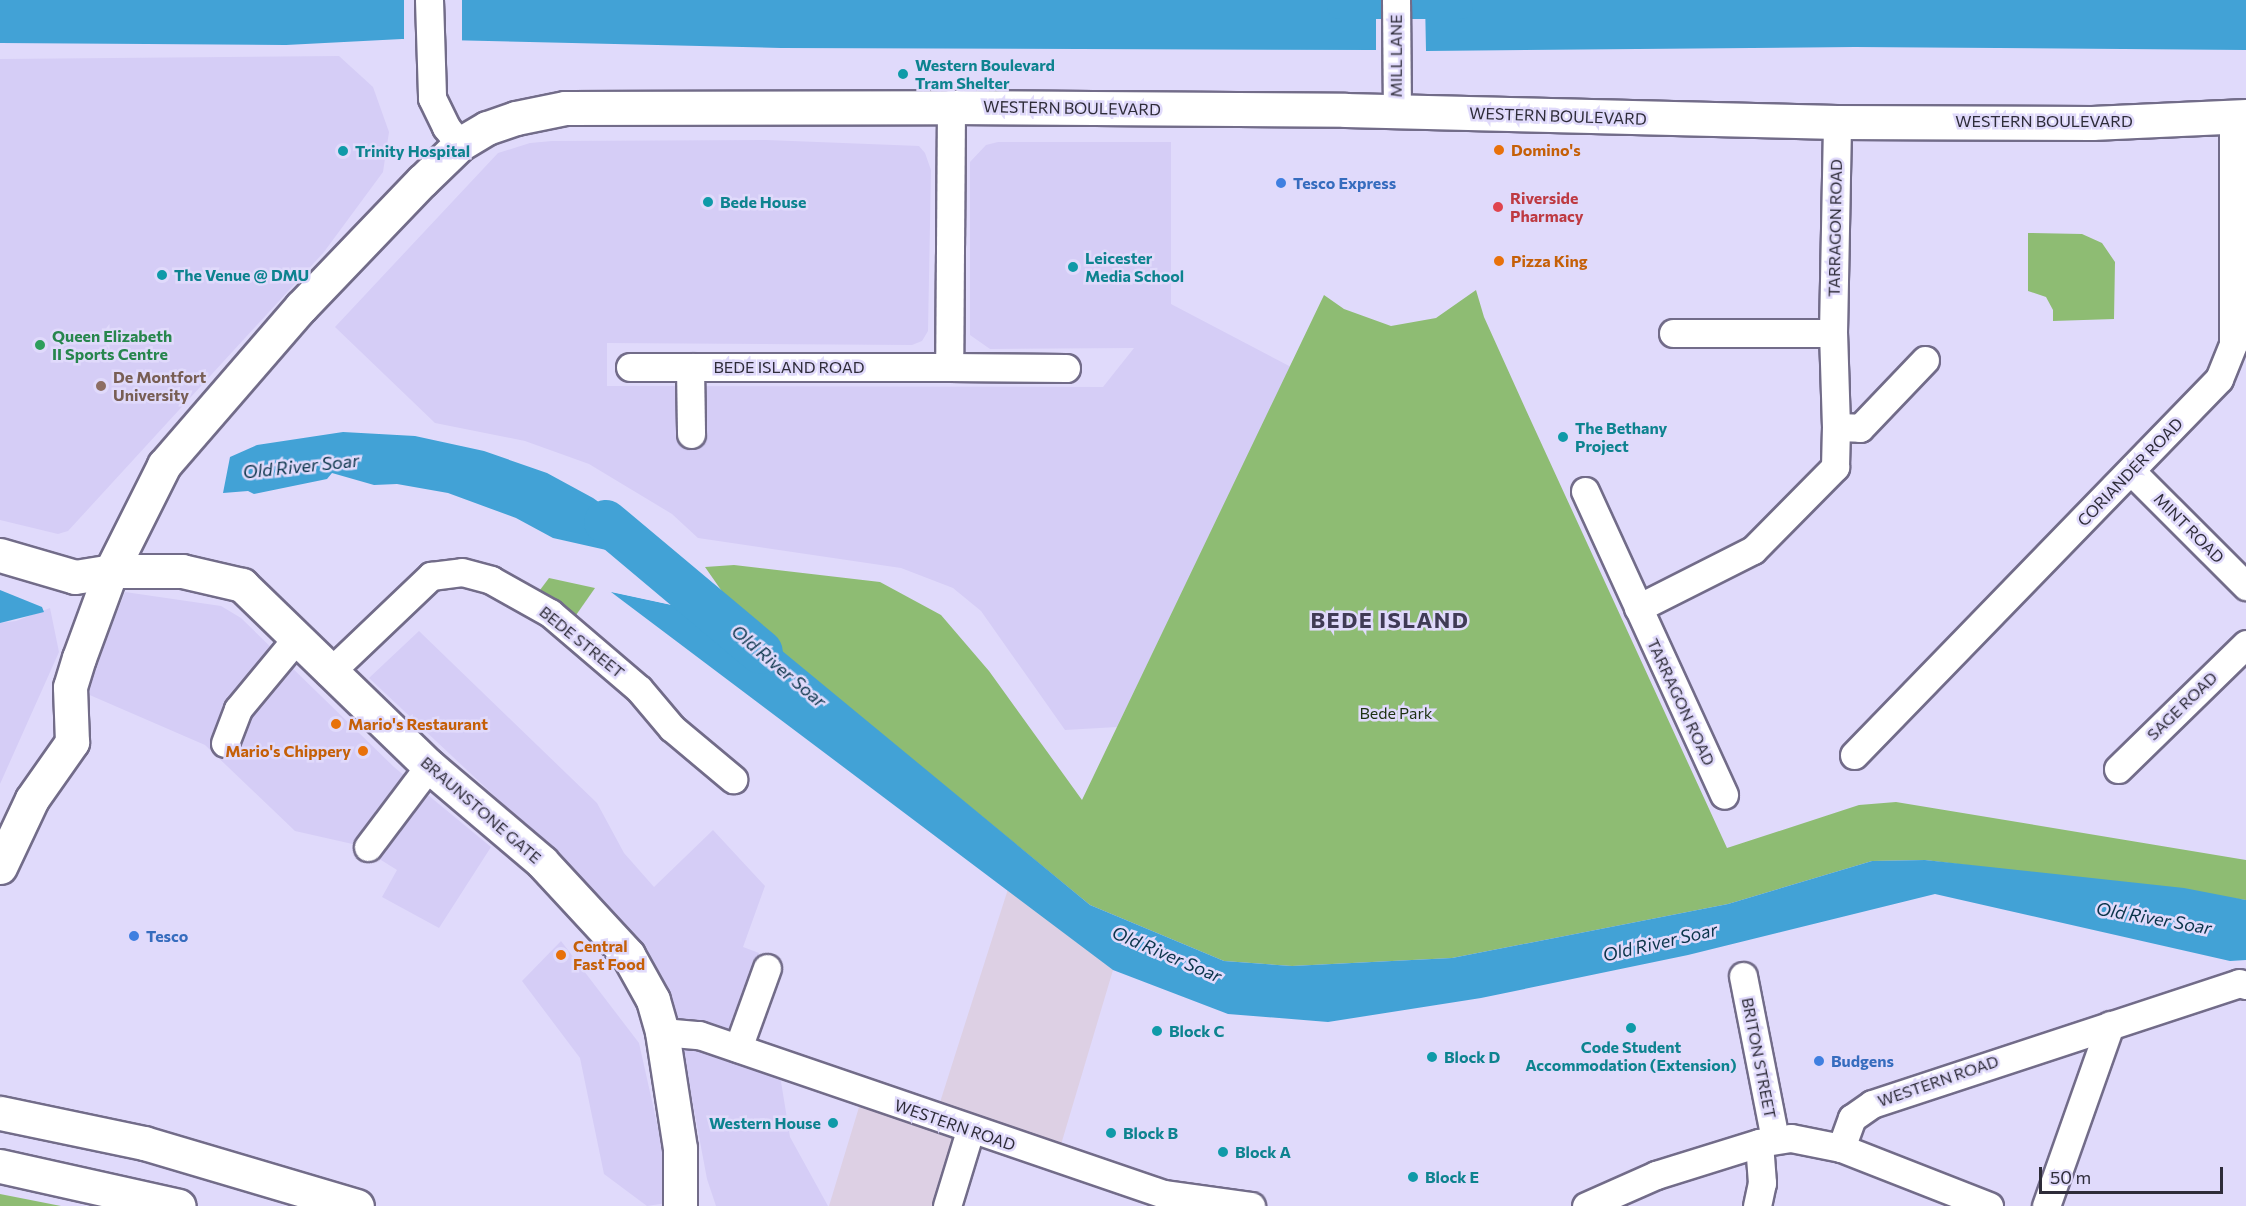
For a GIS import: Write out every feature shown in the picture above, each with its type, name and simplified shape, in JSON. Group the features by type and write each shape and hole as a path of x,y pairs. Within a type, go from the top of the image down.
{"street":[{"path":"429,0 432,98 446,127 459,144"},
{"name":"MILL LANE","path":"1396,0 1397,111"},
{"path":"949,367 951,107"},
{"name":"WESTERN BOULEVARD","path":"0,867 7,832 50,769 72,742 70,687 111,571 164,465 192,429 301,306 459,144 487,128 516,118 565,108 951,107 1397,111 1837,122 2092,123 2240,116"},
{"name":"CORIANDER ROAD","path":"1854,754 2237,361 2233,344 2240,116"},
{"name":"TARRAGON ROAD","path":"1638,608 1753,550 1834,467 1836,427 1833,333 1837,122"},
{"path":"1672,333 1833,333"},
{"path":"1836,427 1860,428 1925,360"},
{"name":"BEDE ISLAND ROAD","path":"630,367 1066,368"},
{"path":"690,367 691,434"},
{"name":"MINT ROAD","path":"2131,471 2246,586"},
{"name":"TARRAGON ROAD","path":"1585,491 1724,795"},
{"name":"BRAUNSTONE GATE","path":"0,555 75,577 111,571 182,571 242,585 297,638 329,673 429,766 534,855 598,920 628,955 653,1000 662,1032 680,1148 678,1204"},
{"name":"BEDE STREET","path":"329,673 431,576 462,572 491,580 550,613 639,689 672,728 733,779"},
{"path":"225,743 238,710 297,638"},
{"name":"SAGE ROAD","path":"2118,769 2246,644"},
{"path":"368,847 429,766"},
{"path":"738,1048 767,968"},
{"name":"BRITON STREET","path":"1743,976 1767,1141 1757,1206"},
{"name":"WESTERN ROAD","path":"1841,1148 1852,1118 1872,1104 2239,983 2246,985"},
{"path":"2046,1206 2110,1025"},
{"name":"WESTERN ROAD","path":"662,1032 686,1032 738,1048 1162,1200 1251,1206"},
{"path":"0,1113 144,1143 357,1206"},
{"path":"947,1206 970,1131"},
{"path":"1586,1206 1656,1175 1767,1141 1814,1140 1841,1148 1989,1206"},
{"path":"0,1166 179,1206"}],"shaded area":[{"name":"De Montfort University","path":"339,56 373,87 389,132 383,172 324,252 68,531 58,534 0,520 0,59"},
{"path":"766,140 919,146 925,153 931,170 928,331 922,341 912,345 607,343 607,386 1103,387 1134,348 990,349 970,335 970,162 986,145 998,142 1171,142 1171,304 1291,367 1117,727 1065,730 981,611 953,588 901,568 698,538 672,514 589,464 525,441 435,423 335,327 498,153 530,143 552,141"},
{"path":"125,592 221,606 241,618 394,767 491,847 439,928 382,897 397,870 357,845 295,831 205,745 85,693"},
{"path":"50,608 59,652 0,784 0,623 16,621"},
{"path":"419,631 597,803 624,853 654,887 713,830 765,886 743,947 759,953 736,1021 738,1048 778,1063 790,1137 828,1206 716,1206 707,1179 675,1008 643,955 553,851 369,678"},
{"path":"1008,889 1113,970 1057,1158 971,1131 947,1206 829,1206 863,1094 935,1118"},
{"path":"561,941 639,1043 673,1195 667,1203 647,1206 604,1174 580,1058 522,981"}],"green space":[{"path":"2028,233 2082,234 2102,243 2115,262 2114,319 2053,321 2053,310 2046,297 2028,291"},
{"name":"Bede Park","path":"1476,290 1484,317 1727,848 1859,805 1896,802 2246,860 2246,900 1925,860 1872,861 1728,904 1452,958 1292,966 1224,961 1090,905 742,620 705,567 734,565 880,582 941,615 989,671 1082,800 1324,295 1344,309 1391,326 1436,318"},
{"path":"549,578 595,588 567,628 531,602"},
{"path":"0,1194 61,1206 0,1206"}],"water":[{"path":"0,0 1376,0 1376,50 781,48 402,39 286,45 0,43"},
{"path":"1425,0 2246,0 2246,50 1855,47 1426,51"},
{"path":"343,432 415,436 484,451 547,473 593,498 695,570 553,538 516,518 448,493 397,484 374,485 332,473 327,479 254,494 248,491 223,493 230,457 257,445"},
{"path":"0,590 42,607 44,612 0,623"},
{"path":"611,592 746,621 1090,905 1224,961 1292,966 1452,958 1728,904 1872,861 1925,860 2184,888 2246,900 2246,960 2230,961 1935,894 1688,955 1481,998 1328,1022 1228,1014 1113,970"}],"pier":[{"path":"404,0 462,0 462,43 404,42"},
{"path":"611,589 742,617 742,620 608,591"}],"waterway":[{"path":"1340,6 1460,6"},
{"name":"Old River Soar","path":"606,522 761,652"}],"place":[{"name":"Western Boulevard Tram Shelter","path":"903,74"},
{"name":"Domino's","path":"1499,150"},
{"name":"Trinity Hospital","path":"343,151"},
{"name":"Tesco Express","path":"1281,183"},
{"name":"Bede House","path":"708,202"},
{"name":"Riverside Pharmacy","path":"1498,207"},
{"name":"Pizza King","path":"1499,261"},
{"name":"Leicester Media School","path":"1073,267"},
{"name":"The Venue @ DMU","path":"162,275"},
{"name":"Queen Elizabeth II Sports Centre","path":"40,345"},
{"name":"De Montfort University","path":"101,386"},
{"name":"The Bethany Project","path":"1563,437"},
{"name":"Mario's Restaurant","path":"336,724"},
{"name":"Mario's Chippery","path":"363,751"},
{"name":"Tesco","path":"134,936"},
{"name":"Central Fast Food","path":"561,955"},
{"name":"Code Student Accommodation (Extension)","path":"1631,1028"},
{"name":"Block C","path":"1157,1031"},
{"name":"Block D","path":"1432,1057"},
{"name":"Budgens","path":"1819,1061"},
{"name":"Western House","path":"833,1123"},
{"name":"Block B","path":"1111,1133"},
{"name":"Block A","path":"1223,1152"},
{"name":"Block E","path":"1413,1177"}],"district":[{"name":"BEDE ISLAND","path":"1390,620"}]}
